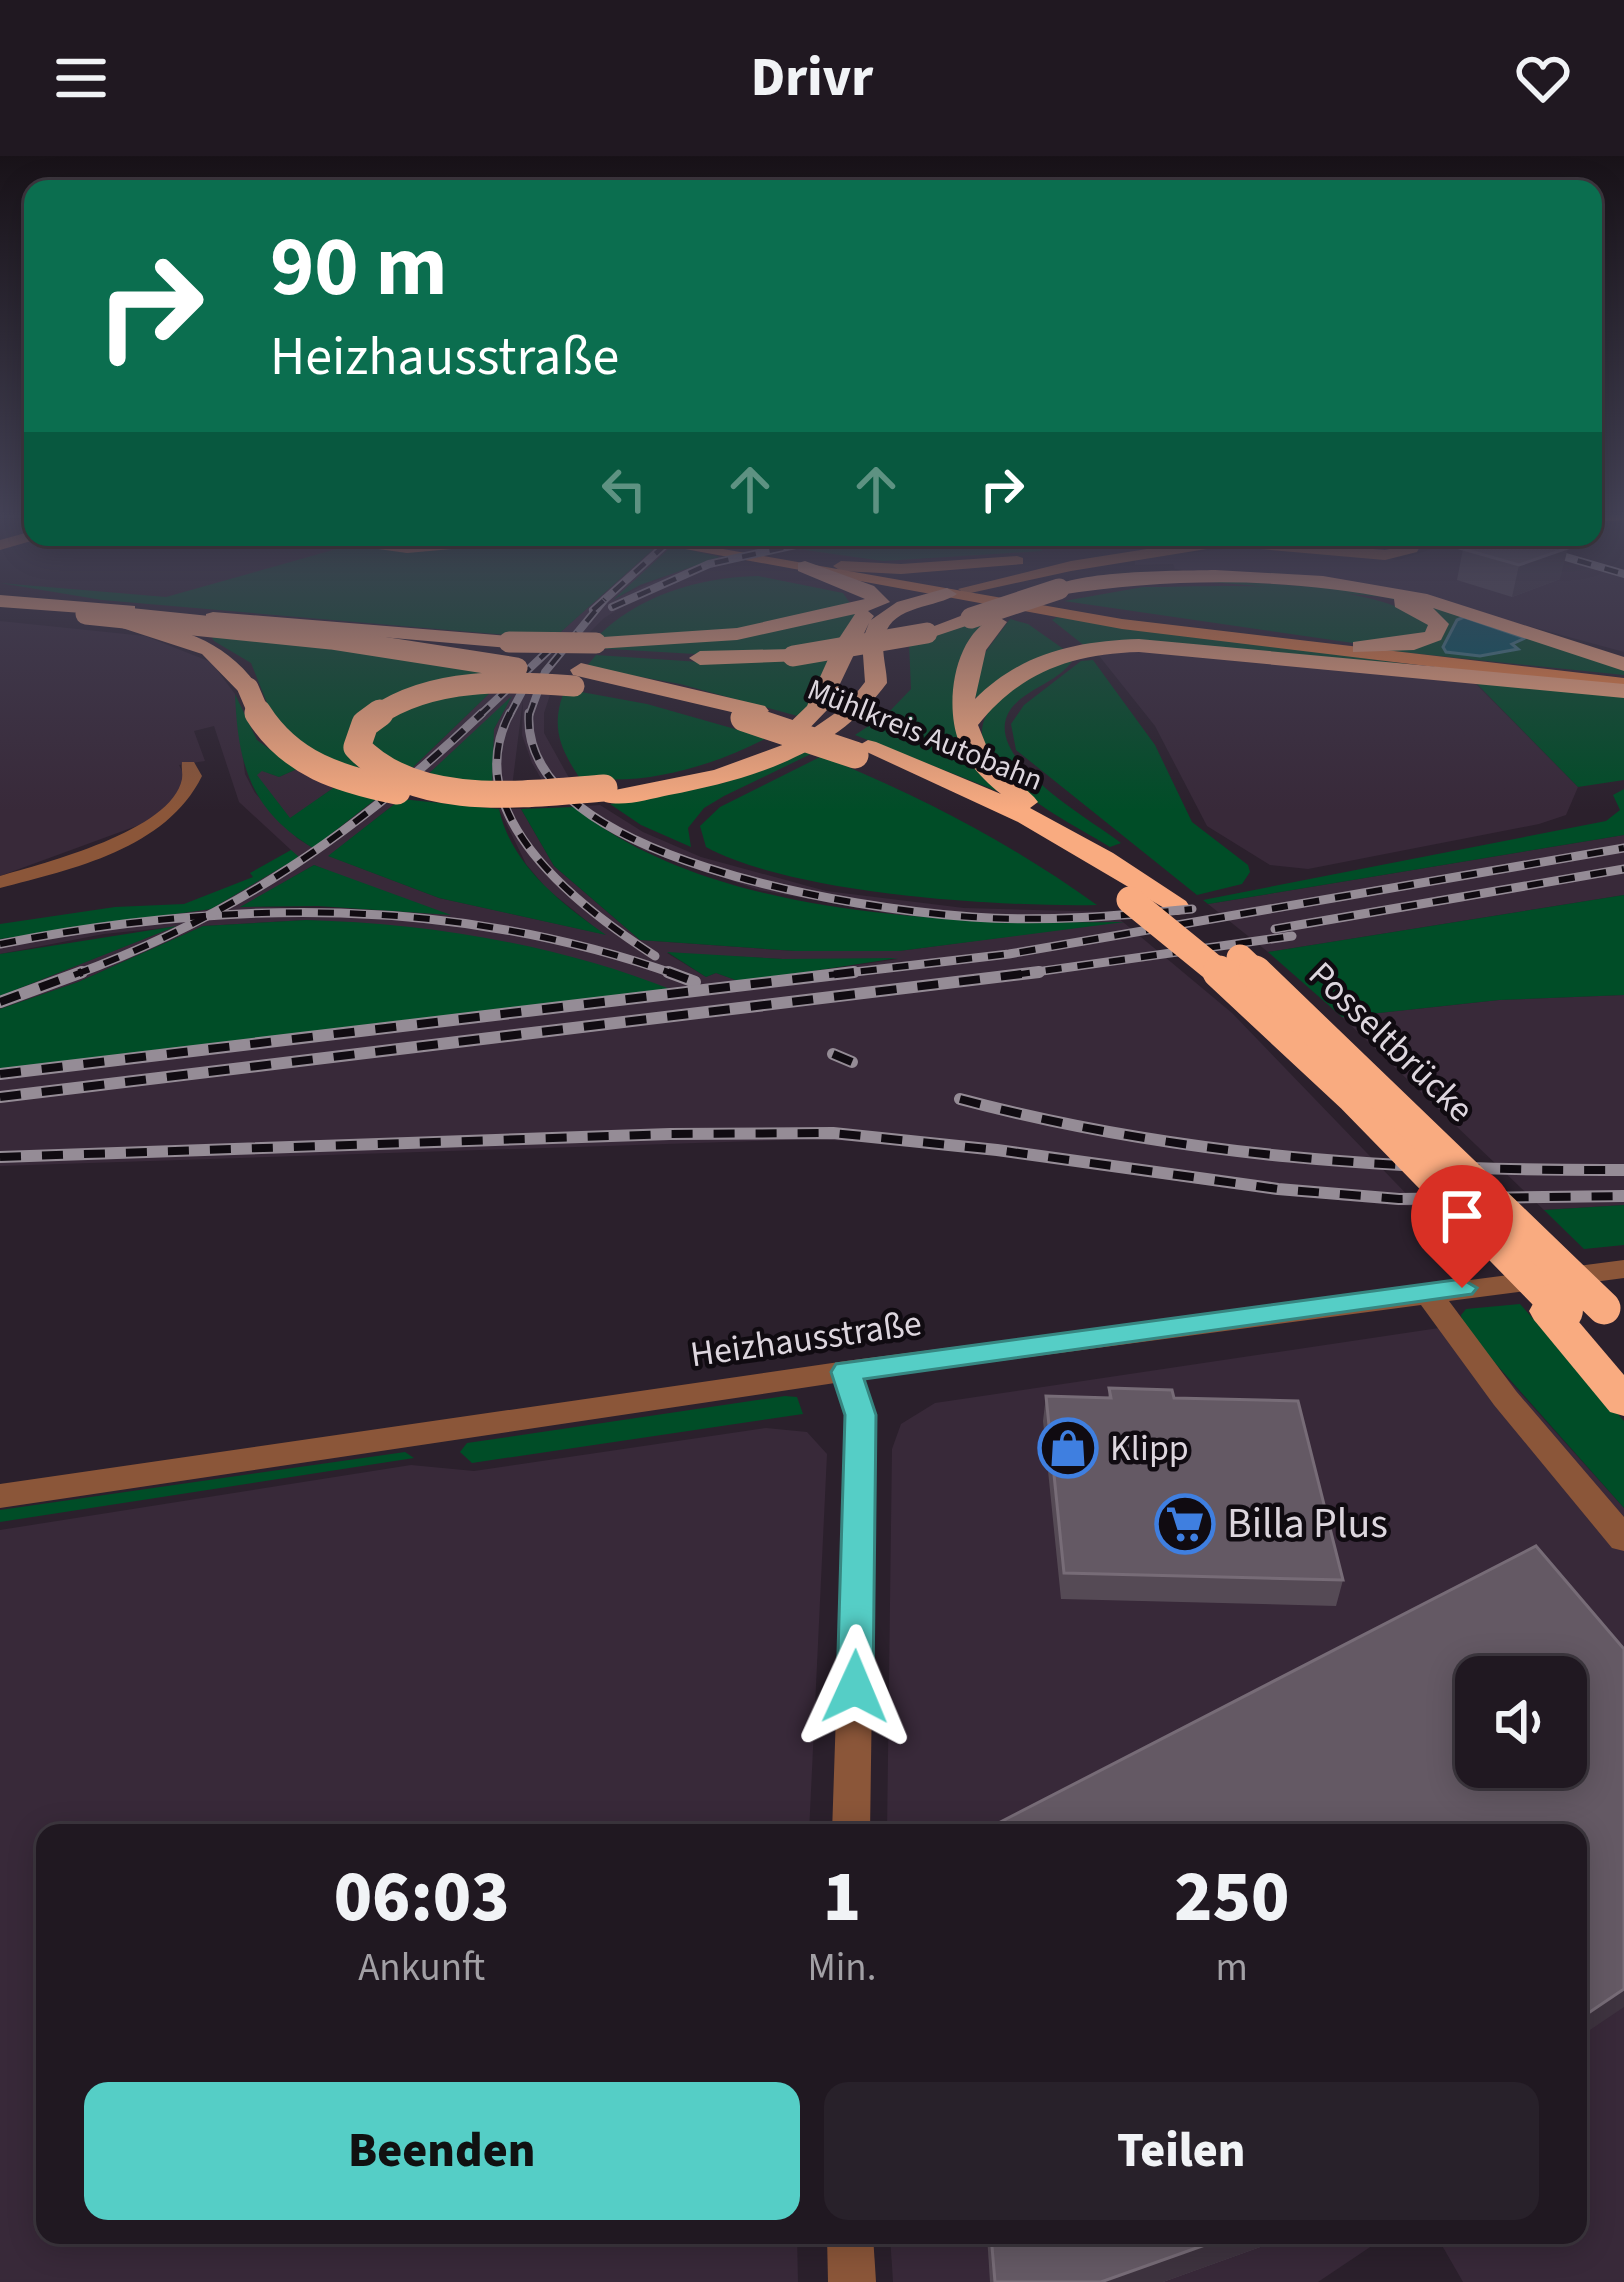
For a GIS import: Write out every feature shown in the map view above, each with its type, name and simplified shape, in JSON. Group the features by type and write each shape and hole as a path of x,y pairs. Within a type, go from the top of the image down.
{"highway":[{"path":"77,612 178,635 219,654 242,677 259,721 275,742 309,764 351,780 469,800 609,793 734,772 824,731 859,706 876,683 873,640 879,624 897,612"},
{"path":"121,612 509,642 746,717"},
{"path":"834,612 417,696 365,724 358,747 375,768 421,784 497,792 609,793 712,767 799,729 825,700 852,631 870,612"},
{"path":"86,614 584,666 793,656 928,633 989,612"},
{"path":"1017,612 997,622 979,640 964,695 968,722 975,754 989,772 1062,835"},
{"path":"1342,647 1414,644 1434,635 1439,624 1426,612"},
{"path":"1470,612 1624,664"},
{"path":"239,620 584,666"},
{"path":"968,722 1016,676 1080,651 1145,647 1624,684"},
{"name":"Mühlkreis Autobahn","path":"746,717 861,751 1146,898"},
{"name":"Mühlkreis Autobahn","path":"746,717 976,792 1062,835 1146,898"},
{"name":"Posseltbrücke","path":"1146,898 1515,1263 1555,1311"},
{"name":"Posseltbrücke","path":"1146,898 1298,1009 1614,1318"},
{"path":"1555,1311 1624,1371"},
{"path":"1555,1311 1624,1402"}],"main road":[{"path":"1080,612 1251,642 1624,684"},
{"path":"1108,612 1624,684"}],"street":[{"path":"0,883 162,820 189,790 193,776 188,766"},
{"name":"Heizhausstraße","path":"0,1496 846,1372 1624,1269"},
{"path":"1427,1292 1624,1539"},
{"path":"846,1372 861,1415 851,1824"},
{"path":"850,2244 852,2282"}],"shaded area":[{"path":"583,612 613,612 583,639 553,639"},
{"path":"1477,612 1624,612 1624,652"},
{"path":"0,621 145,636 211,662 235,694 245,774 255,793 297,838 313,848 381,795 401,799 329,856 439,898 603,934 547,889 526,864 499,809 521,809 554,866 640,940 795,951 899,951 1112,923 903,916 759,890 643,850 574,807 600,805 643,832 701,857 826,891 964,908 1111,912 1232,1013 1419,1207 1268,1194 934,1146 814,1139 0,1166 0,1069 671,992 592,963 536,949 417,929 306,920 203,926 78,982 0,1009 0,996 173,927 104,934 0,954 0,939 211,909 291,850 239,802 214,726 194,731 205,761 179,765 186,779 183,790 153,820 0,876","holes":["314,865 376,891 443,913 243,906","667,953 783,959 898,959 741,982 716,973 706,977"]},
{"path":"1130,650 1471,679 1578,787 1566,815 1539,824 1308,869 1270,865 1207,826 1155,726 1096,652"},
{"path":"496,687 552,689 544,733 573,785 546,787 532,763 522,735 523,699 512,787 492,786 490,755 494,729 509,701 424,778 406,774"},
{"path":"297,769 339,784 290,819 256,775 261,770 279,777"},
{"path":"1624,835 1624,895 1268,952 1208,904"},
{"path":"1624,995 1624,1205 1544,1210 1342,1017 1499,1000"},
{"path":"1439,1328 1478,1346 1624,1508 1624,2282 1463,2282 1441,2244 1587,2244 1587,1824 887,1824 892,1449 901,1424 935,1403"},
{"path":"766,1428 807,1432 827,1454 809,1824 36,1824 36,2244 797,2244 798,2282 0,2282 0,1530 411,1465 474,1471"},
{"path":"891,2244 1375,2244 1318,2282 893,2282"}],"green space":[{"path":"243,612 583,612 553,639"},
{"path":"627,612 811,612 739,629 595,639"},
{"path":"858,612 838,647 712,655 593,648 640,646"},
{"path":"1141,612 1409,612 1431,625 1429,632 1353,643"},
{"path":"1424,612 1450,612 1624,667 1624,675 1372,649 1444,634"},
{"path":"1010,619 1028,624 1065,650 973,699 978,662"},
{"path":"1052,620 1468,672 1086,647"},
{"path":"985,623 962,746 981,775 1002,793 855,735 888,713 911,689 909,643"},
{"path":"208,630 511,673 356,722 347,750 365,773 306,751 273,718 251,663 214,641"},
{"path":"596,655 715,663 834,656 827,677 801,717 680,684 586,667"},
{"path":"1073,660 1014,705 1005,724 1008,743 1039,783 1121,843 1110,847 1015,786 995,765 984,744 984,722 999,699 1033,675"},
{"path":"1093,660 1155,745 1192,822 1248,865 1250,872 1242,884 1197,895 1016,750 1011,724 1024,705 1081,661"},
{"path":"1472,679 1624,694 1624,780 1578,787"},
{"path":"496,687 406,774 370,746 372,732 414,703"},
{"path":"565,689 647,704 767,738 676,772 627,779 579,777 559,734 558,713"},
{"path":"235,694 257,740 297,769 279,777 262,771 257,775 290,818 339,784 381,795 313,848 261,801 244,763"},
{"path":"512,696 494,729 492,786 424,778"},
{"path":"805,750 813,753 704,808 688,828 691,847 641,825 610,804 723,783"},
{"path":"822,756 964,822 1097,905 952,900 841,887 743,863 706,847 700,826 720,807"},
{"path":"1624,789 1624,835 1208,904 1203,900 1606,821 1620,810 1613,795"},
{"path":"401,799 499,809 515,848 540,881 606,935 439,898 328,856"},
{"path":"574,807 631,844 695,872 764,893 912,916 1124,922 899,951 795,951 640,940 554,866 521,809"},
{"path":"291,850 299,857 211,909 0,939 0,924 115,907 184,904 253,877 250,873"},
{"path":"314,865 451,915 318,906 240,907"},
{"path":"1624,895 1624,995 1499,1000 1342,1017 1268,952"},
{"path":"306,920 494,939 586,961 675,991 0,1069 0,1009 78,982 203,926"},
{"path":"177,926 0,996 0,954"},
{"path":"667,952 783,959 898,958 741,982 716,973 706,977"},
{"path":"1624,1205 1624,1245 1584,1249 1544,1210"},
{"path":"1520,1304 1624,1421 1624,1508 1463,1327 1461,1315 1466,1309"},
{"path":"797,1397 803,1414 472,1463 460,1452 467,1443"},
{"path":"405,1452 414,1458 0,1522 0,1510"}],"water":[{"path":"1464,617 1525,638 1512,644 1518,649 1480,656 1446,652 1443,647 1457,620"}],"building":[{"name":"Billa Plus","path":"1109,1388 1172,1390 1174,1398 1298,1401 1343,1580 1064,1573 1046,1396 1111,1398"},
{"path":"1536,1546 1624,1649 1624,1989 1587,2014 1587,1824 996,1824"},
{"path":"992,2244 1208,2244 1101,2282 995,2282"}],"railway":[{"path":"529,715 545,672 594,612"},
{"path":"479,716 549,650"},
{"path":"509,716 525,686"},
{"path":"205,917 341,832 482,713"},
{"path":"529,715 541,764 579,806 637,841 707,868 857,903 972,917 1054,919 1192,909"},
{"path":"509,716 498,751 500,787 513,822 563,885 655,956"},
{"path":"829,975 1009,954 1624,848"},
{"path":"1275,929 1624,869"},
{"path":"205,917 341,913 425,919 510,930 671,973"},
{"path":"0,944 85,929 205,917"},
{"path":"76,974 205,917"},
{"path":"1014,975 1292,936"},
{"path":"76,974 82,972"},
{"path":"0,1074 854,972"},
{"path":"0,1097 1039,972"},
{"path":"671,973 677,975"},
{"path":"671,973 695,982"},
{"path":"0,1002 76,974"},
{"path":"833,1054 852,1062"},
{"path":"960,1099 1124,1135 1289,1157 1624,1170"},
{"path":"0,1157 670,1134 833,1133 997,1150 1278,1189 1399,1199 1624,1196"}],"place":[{"name":"Klipp","path":"1068,1448"},
{"name":"Billa Plus","path":"1185,1524"}],"route":[{"path":"855,1687 861,1415 846,1372 1462,1288"}]}
